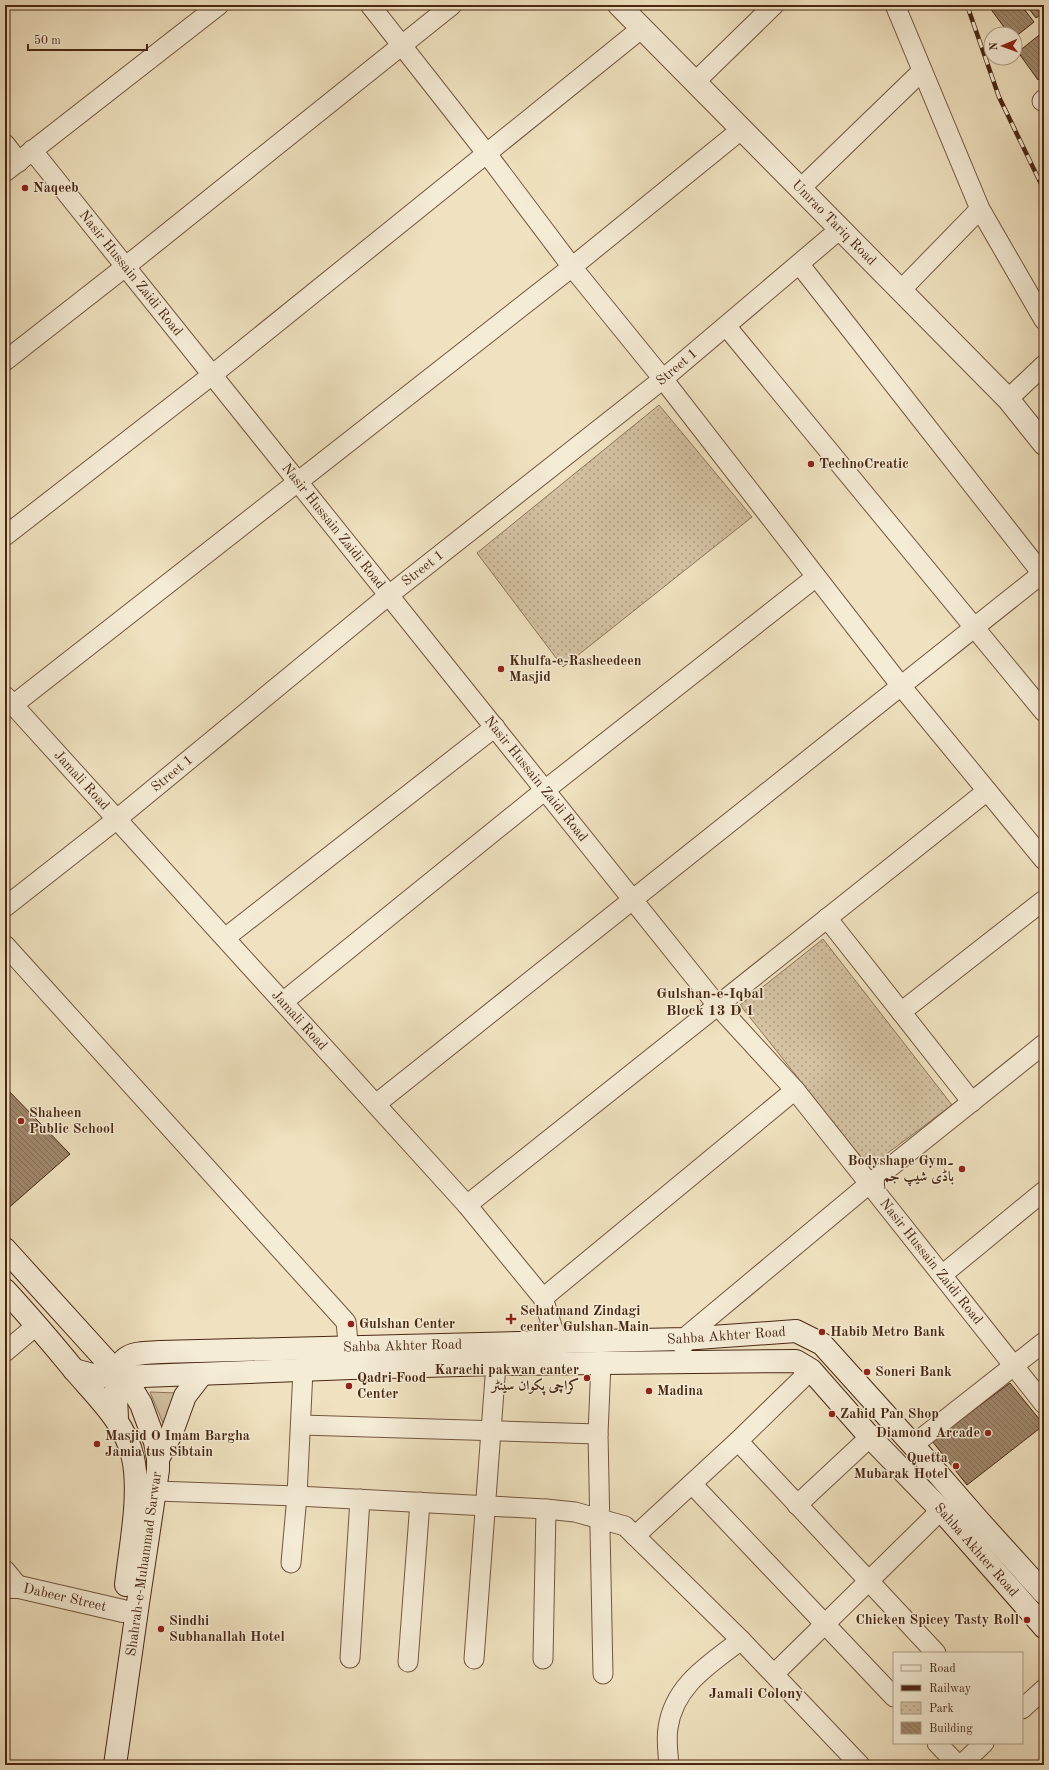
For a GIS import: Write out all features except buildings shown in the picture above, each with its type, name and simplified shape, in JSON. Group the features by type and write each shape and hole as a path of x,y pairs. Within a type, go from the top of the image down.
{"main road":[{"name":"Umrao Tariq Road","path":"619,5 1008,399 1044,444"},
{"name":"Shahrah-e-Muhammad Sarwar","path":"5,1249 119,1376 141,1404 155,1442 158,1459 156,1491 138,1602 116,1765"},
{"path":"5,1290 37,1325 117,1420"},
{"name":"Sahba Akhter Road","path":"74,1370 98,1376 303,1370 350,1358 557,1342 683,1339 796,1331 822,1344 914,1445 978,1521 1044,1592"},
{"name":"Sahba Akhter Road","path":"119,1376 123,1360 128,1357 160,1352 496,1364 796,1362 811,1370 870,1437 941,1510 1044,1627"},
{"path":"158,1459 172,1432 185,1396 202,1374"},
{"path":"117,1420 119,1376"},
{"name":"Shahrah-e-Muhammad Sarwar","path":"101,1765 123,1611 136,1482 133,1459 127,1439 117,1420"},
{"name":"Dabeer Street","path":"12,1587 123,1611"}],"street":[{"path":"19,161 219,5"},
{"path":"370,5 487,154 572,267 662,379 901,686 1044,860"},
{"path":"5,361 125,267 452,5"},
{"path":"696,82 774,5"},
{"path":"895,5 980,209 1044,320"},
{"path":"5,536 212,375 642,28"},
{"path":"800,189 922,71"},
{"path":"9,701 298,482 572,267 742,129"},
{"name":"Nasir Hussain Zaidi Road","path":"5,144 19,161 125,267 717,1005 795,1090 1044,1404"},
{"path":"901,290 980,209"},
{"name":"Street 1","path":"5,907 117,819 389,595 662,379 800,265 840,229"},
{"path":"376,1104 1043,574 800,265"},
{"path":"726,326 1044,712"},
{"path":"1008,399 1044,365"},
{"path":"283,1002 545,790 816,577"},
{"name":"Jamali Road","path":"9,701 467,1205 543,1298 557,1342 557,1364"},
{"path":"225,938 495,727"},
{"path":"467,1205 987,791"},
{"path":"901,1012 1044,900"},
{"path":"827,918 972,1102"},
{"path":"5,945 346,1322 350,1358"},
{"path":"684,1362 683,1339 869,1184 1044,1044"},
{"path":"543,1298 795,1090"},
{"path":"942,1275 1044,1191"},
{"path":"5,1352 37,1325"},
{"path":"914,1445 1044,1342"},
{"path":"602,1363 598,1434 603,1674"},
{"path":"474,1660 496,1364"},
{"path":"291,1563 297,1496 303,1370"},
{"path":"635,1536 738,1441 811,1370"},
{"path":"301,1424 598,1434"},
{"path":"797,1505 870,1437"},
{"path":"738,1441 935,1652"},
{"path":"692,1484 893,1696"},
{"path":"156,1491 546,1508 575,1512 625,1526 741,1640 860,1765"},
{"path":"350,1658 360,1499"},
{"path":"408,1662 420,1502"},
{"path":"543,1659 546,1508"},
{"path":"774,1674 941,1510"},
{"path":"5,1570 12,1587"},
{"path":"669,1765 668,1728 674,1703 694,1677 741,1640"},
{"path":"1023,1708 1044,1689"},
{"path":"938,1744 958,1765"},
{"path":"961,1765 983,1744"}],"green space":[{"path":"659,405 752,517 563,667 477,553"},
{"path":"823,939 952,1105 869,1167 740,1005"},
{"path":"150,1392 177,1393 163,1423"}],"railway":[{"path":"967,5 999,97 1044,190"}],"place":[{"name":"Naqeeb","path":"25,188"},
{"name":"TechnoCreatic","path":"811,464"},
{"name":"Khulfa-e-Rasheedeen Masjid","path":"501,669"},
{"name":"Shaheen Public School","path":"21,1121"},
{"name":"Bodyshape Gym۔ باڈی شیپ جم","path":"962,1169"},
{"name":"Sehatmand Zindagi center Gulshan Main","path":"511,1319"},
{"name":"Gulshan Center","path":"351,1324"},
{"name":"Habib Metro Bank","path":"822,1332"},
{"name":"Soneri Bank","path":"867,1372"},
{"name":"Karachi pakwan canter کراچی پکوان سینٹر","path":"587,1378"},
{"name":"Qadri Food Center","path":"349,1386"},
{"name":"Madina","path":"649,1391"},
{"name":"Zahid Pan Shop","path":"832,1414"},
{"name":"Diamond Arcade","path":"988,1433"},
{"name":"Masjid O Imam Bargha Jamia tus Sibtain","path":"97,1444"},
{"name":"Quetta Mubarak Hotel","path":"956,1466"},
{"name":"Chicken Spicey Tasty Roll","path":"1027,1620"},
{"name":"Sindhi Subhanallah Hotel","path":"161,1629"}],"district":[{"name":"Gulshan-e-Iqbal Block 13 D 1","path":"710,1002"},
{"name":"Jamali Colony","path":"756,1694"}]}
